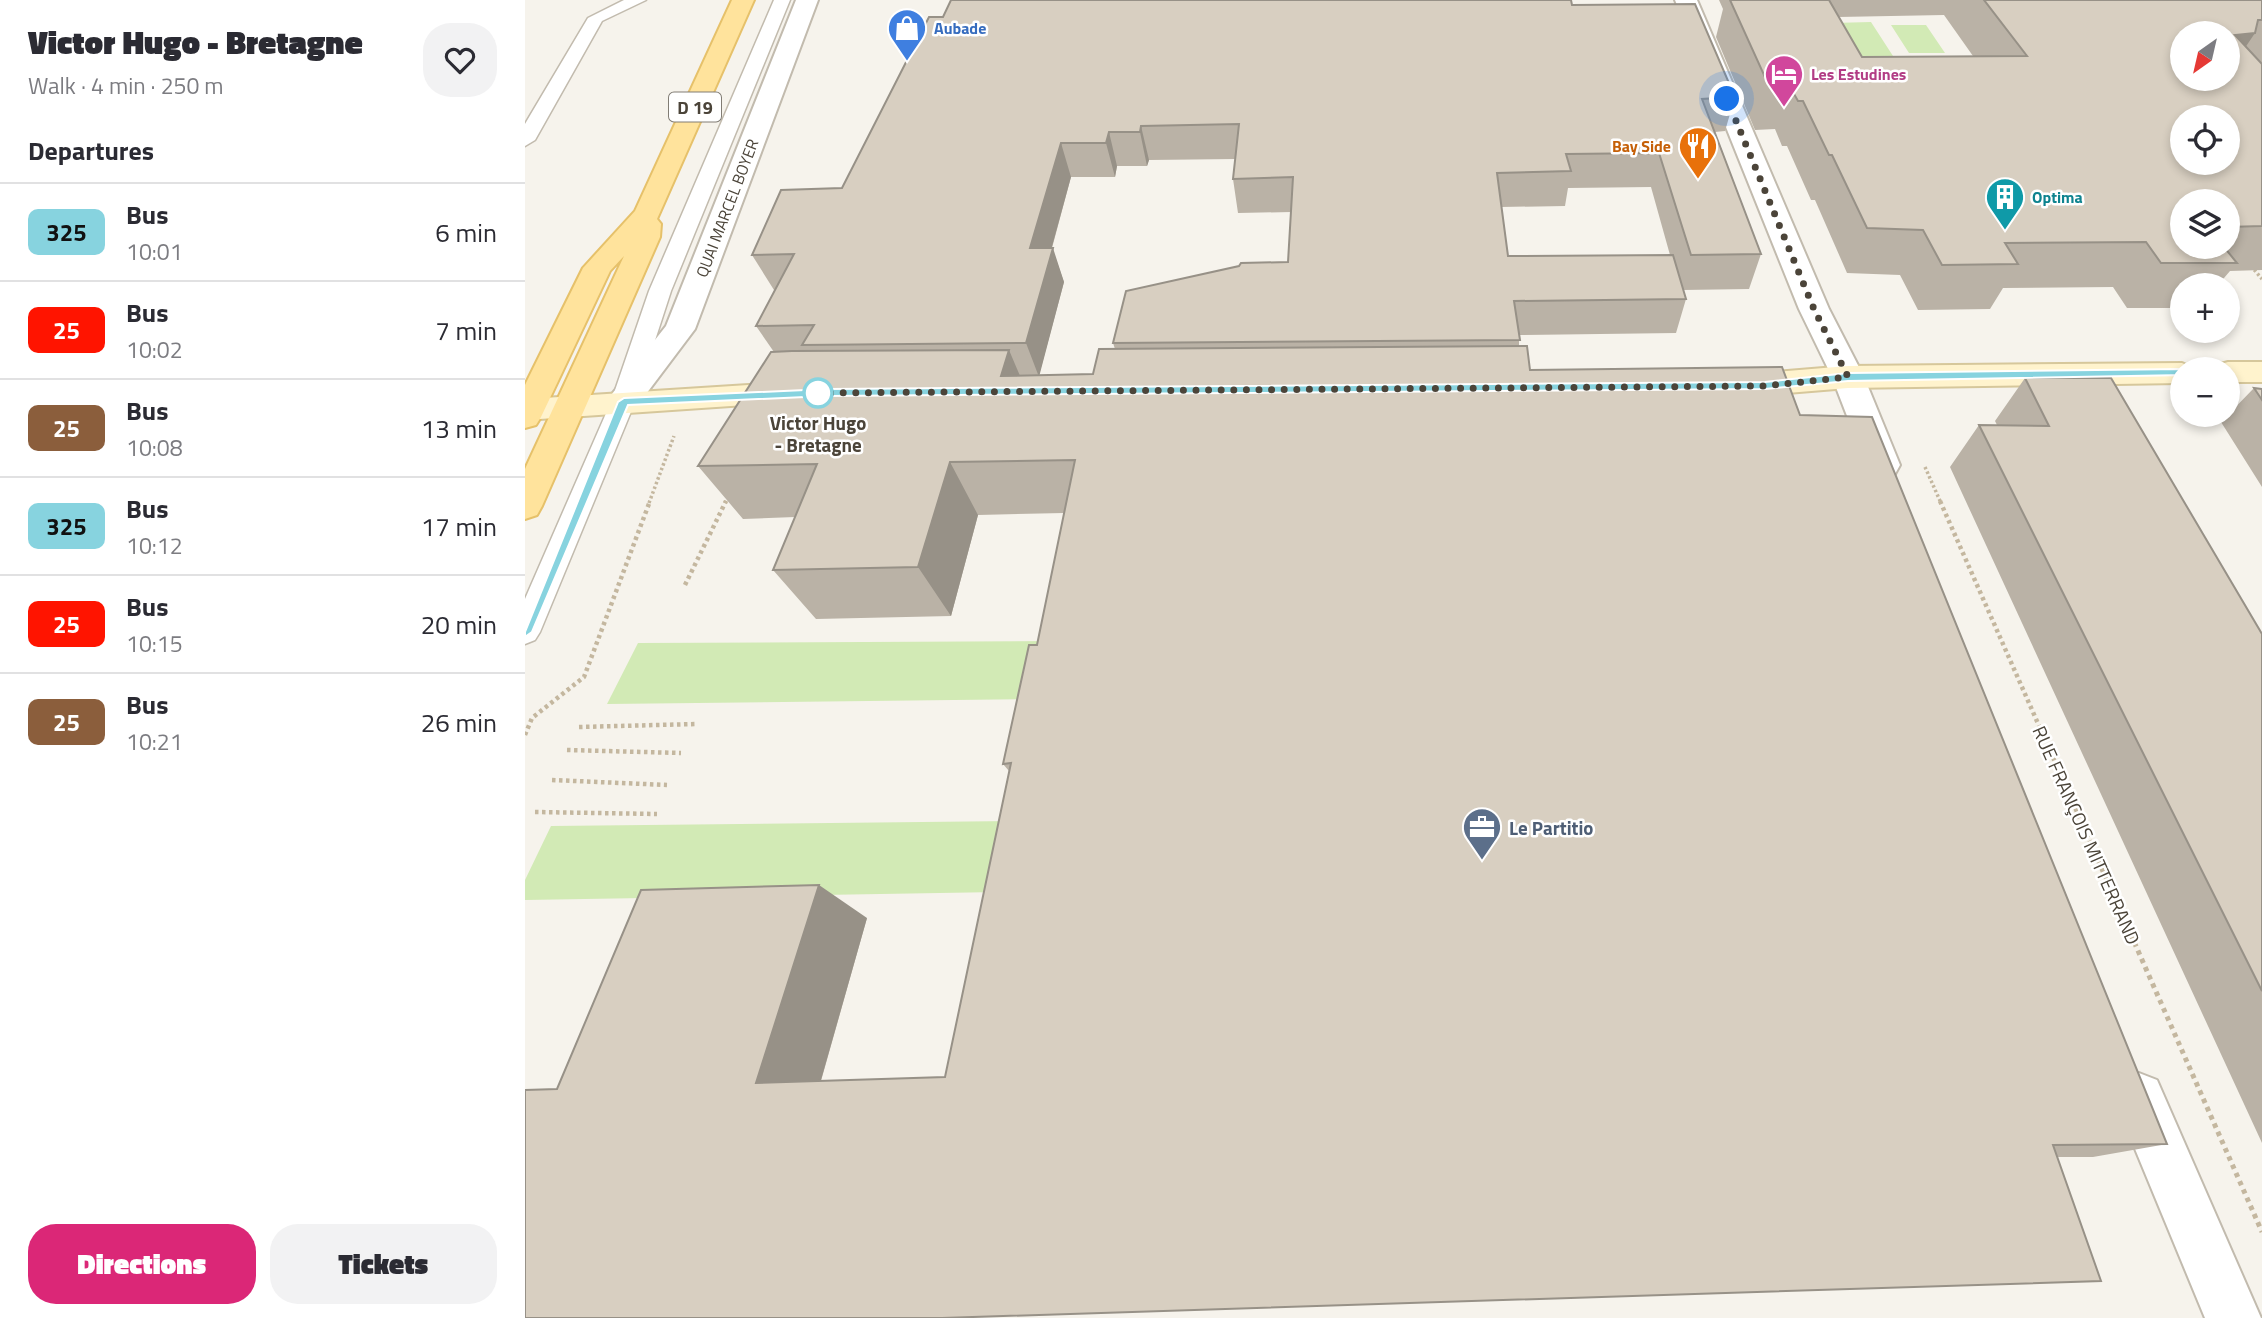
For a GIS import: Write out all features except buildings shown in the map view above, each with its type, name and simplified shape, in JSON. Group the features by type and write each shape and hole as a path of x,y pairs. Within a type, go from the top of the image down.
{"main road":[{"name":"D 19","path":"527,414 597,268 647,214 743,0"},
{"name":"D 19","path":"525,506 571,407 600,334 646,237 647,214"},
{"path":"2240,372 2262,372"},
{"path":"1705,386 1765,386 1848,377 2170,373"},
{"path":"527,414 624,402 827,392"}],"street":[{"name":"QUAI MARCEL BOYER","path":"624,402 680,328 807,0"},
{"path":"1686,0 1814,309 1848,377 1896,498"},
{"path":"2123,1060 2233,1318"}],"lane":[{"path":"525,140 596,18 638,0"},
{"name":"QUAI MARCEL BOYER","path":"525,632 624,402 660,291 782,0"}],"path":[{"path":"2245,258 2262,279"},
{"path":"525,735 532,718 584,677 678,427"},
{"name":"RUE FRANÇOIS MITTERRAND","path":"1924,464 2262,1232"},
{"path":"685,585 734,485"},
{"path":"579,727 696,724"},
{"path":"566,750 681,753"},
{"path":"552,780 667,785"},
{"path":"535,812 657,814"}],"green space":[{"path":"1871,22 1893,56 1845,57 1832,23"},
{"path":"1891,25 1926,25 1945,53 1909,53"},
{"path":"1054,641 1041,699 607,704 638,643"},
{"path":"1013,821 999,892 525,900 525,880 551,826"}],"bus line":[{"name":"325","path":"525,632 624,402 827,392 1765,386 1848,377 2170,373"}],"place":[{"name":"Aubade","path":"907,62"},
{"name":"Les Estudines","path":"1784,108"},
{"name":"Bay Side","path":"1698,180"},
{"name":"Optima","path":"2005,231"},
{"name":"Victor Hugo - Bretagne","path":"818,393"},
{"name":"Le Partitio","path":"1482,861"}],"route":[{"path":"818,393 1765,386 1848,377 1814,309 1727,99"}]}
